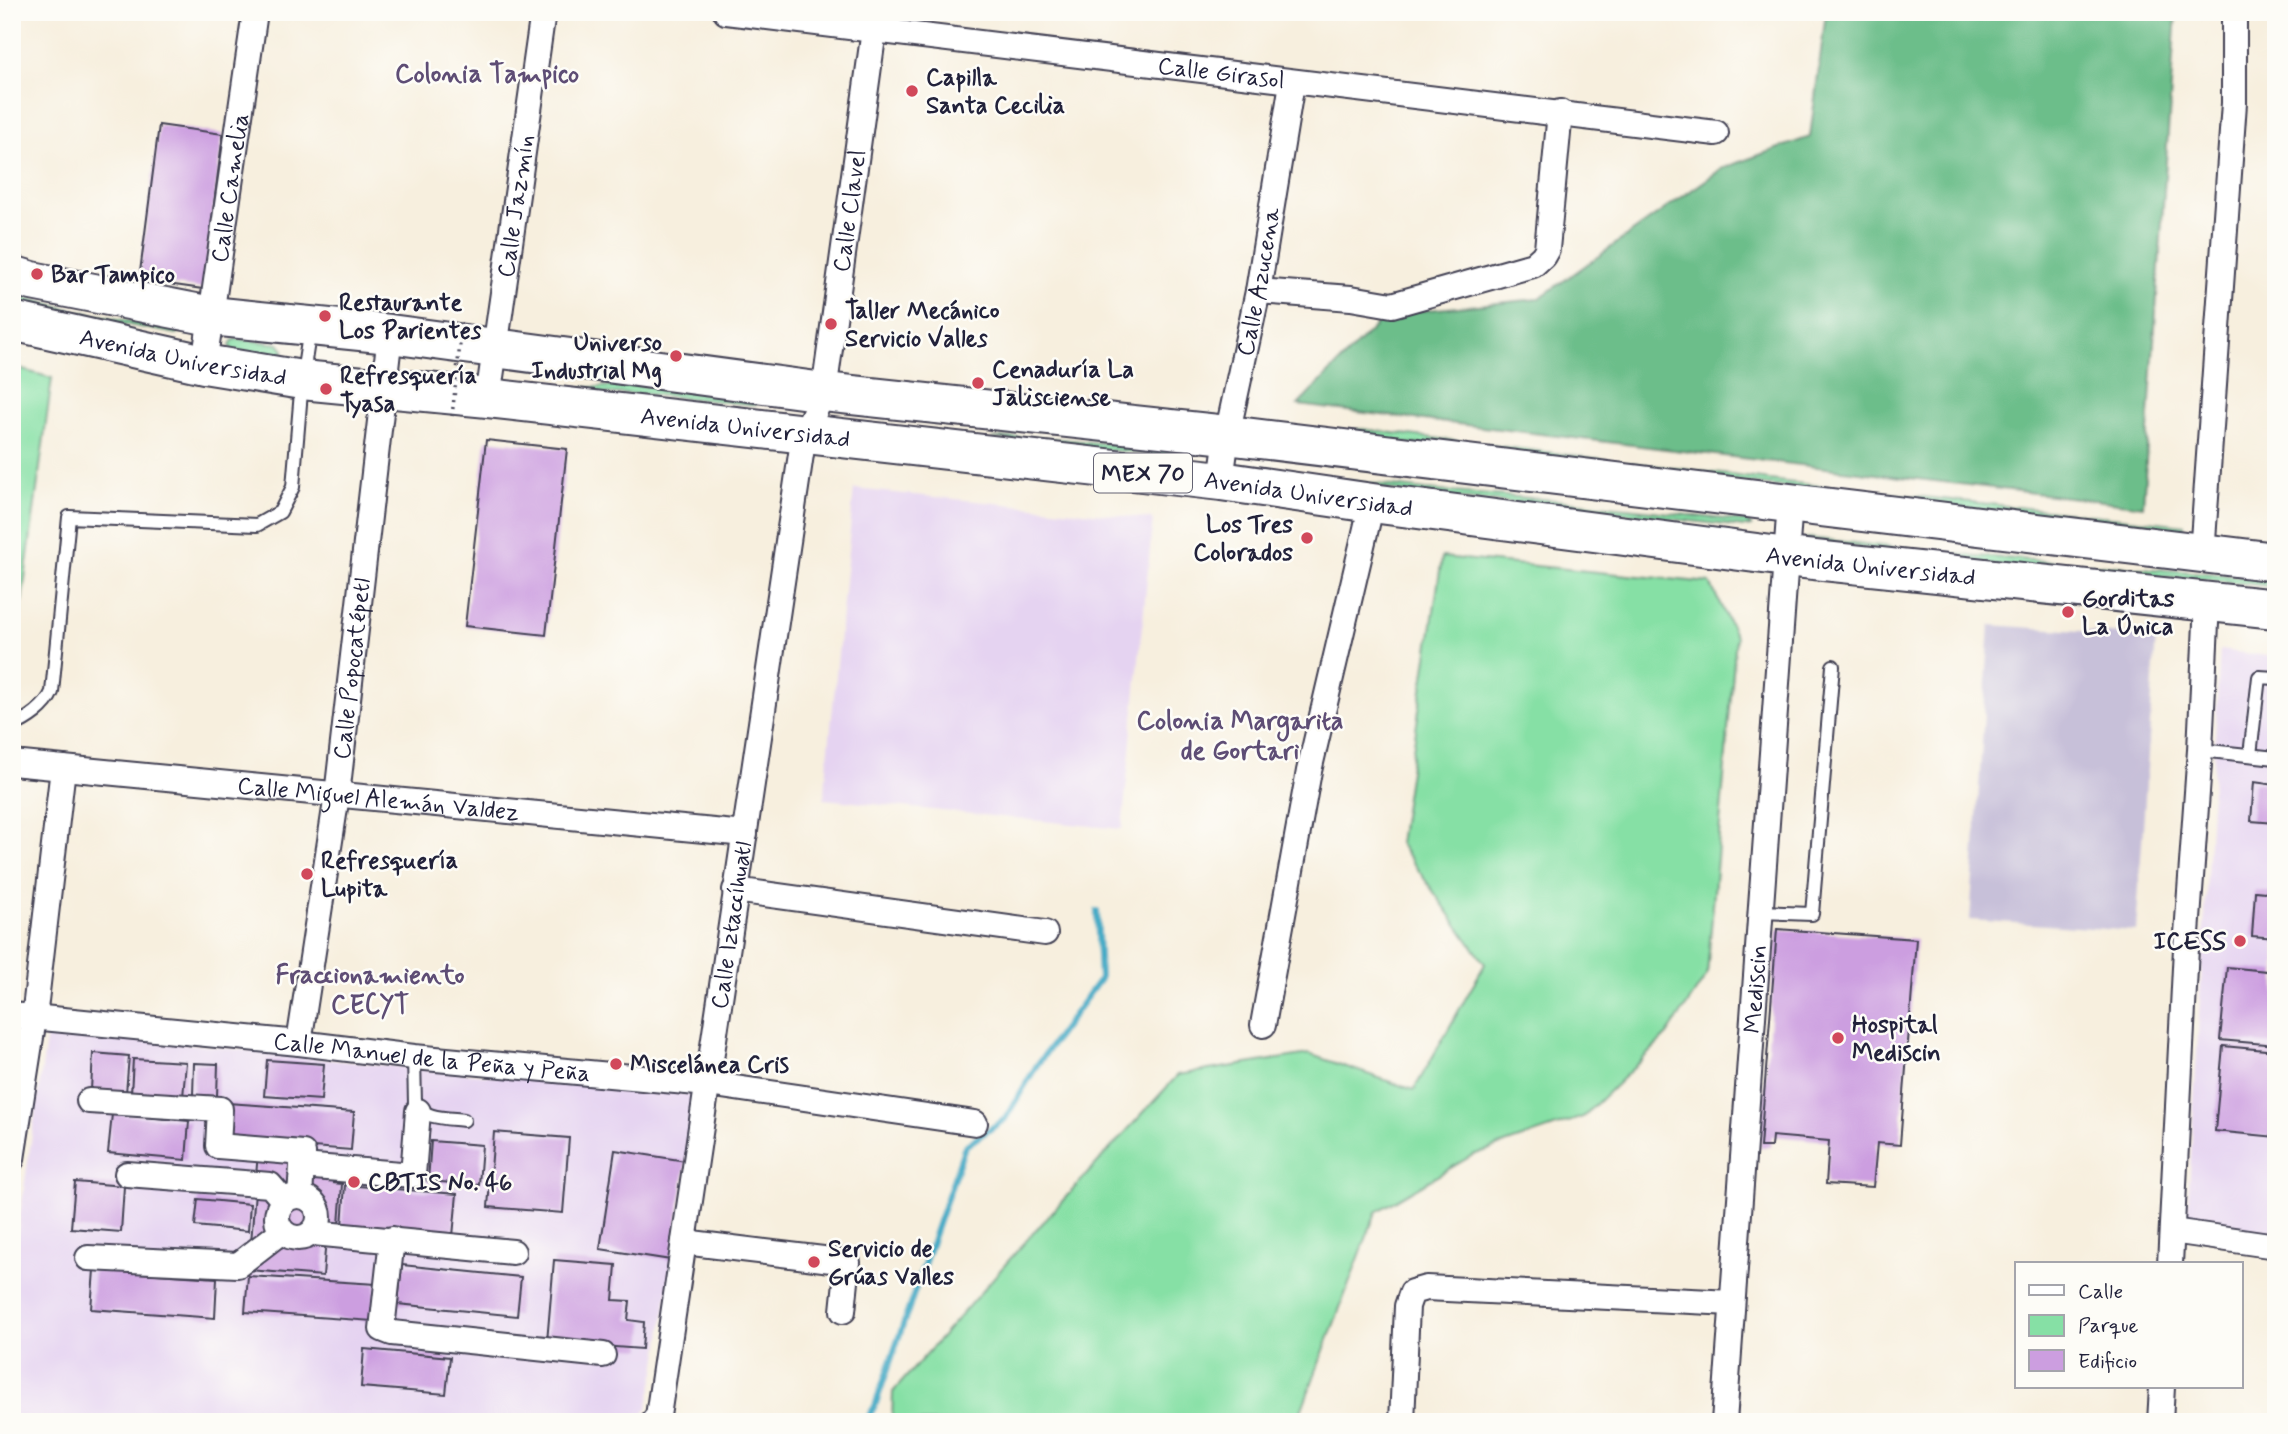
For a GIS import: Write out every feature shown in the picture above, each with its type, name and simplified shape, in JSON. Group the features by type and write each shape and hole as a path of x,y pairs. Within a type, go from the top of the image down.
{"main road":[{"name":"Avenida Universidad","path":"12,275 211,316 390,334 824,392 1227,435 2276,562"},
{"name":"Avenida Universidad","path":"12,321 204,364 302,380 488,398 1221,481 1786,557 2276,609"}],"street":[{"name":"Calle Camelia","path":"204,364 256,12"},
{"name":"Calle Jazmín","path":"488,398 543,12"},
{"name":"Calle Girasol","path":"726,12 876,21 1292,83 1560,112 1716,133"},
{"path":"2202,554 2234,103 2234,12"},
{"name":"Calle Clavel","path":"804,434 824,392 876,21"},
{"name":"Calle Azucena","path":"1221,481 1227,435 1258,291 1292,83"},
{"path":"1258,291 1392,304 1533,265 1546,249 1560,112"},
{"name":"Calle Popocatépetl","path":"299,1044 337,795 390,334"},
{"name":"Calle Iztaccíhuatl","path":"655,1419 708,1084 804,434"},
{"name":"Mediscin","path":"1724,1422 1790,502"},
{"path":"1263,1025 1310,771 1372,503"},
{"path":"2170,1262 2207,602"},
{"name":"Calle Miguel Alemán Valdez","path":"12,763 745,834"},
{"path":"12,1159 23,1017 63,768"},
{"path":"735,890 1045,933"},
{"name":"Calle Manuel de la Peña y Peña","path":"23,1017 708,1084 975,1123"},
{"path":"89,1101 220,1109 218,1146 303,1153 302,1166 292,1198 276,1215 282,1231 297,1238 313,1233 513,1252"},
{"path":"302,1166 413,1175 418,1111"},
{"path":"127,1174 270,1185 292,1198 315,1202 320,1218 313,1233"},
{"path":"88,1258 238,1265 282,1231"},
{"path":"2172,1231 2276,1246"},
{"path":"392,1239 382,1329 392,1333 603,1355"},
{"path":"684,1242 848,1262 843,1311"},
{"path":"1402,1422 1406,1306 1412,1292 1426,1288 1732,1303"},
{"path":"2160,1422 2162,1388"}],"lane":[{"path":"12,726 48,701 52,692 69,517 257,525 280,512 293,487 302,380 310,325"},
{"path":"1760,912 1812,914 1833,666"},
{"path":"2250,755 2259,677 2276,678"},
{"path":"2200,750 2276,758"},
{"path":"414,1057 415,1104 418,1111 427,1115 464,1120"}],"path":[{"path":"452,416 463,326"}],"shaded area":[{"path":"854,489 1153,519 1122,829 824,799"},
{"path":"1990,625 2156,636 2136,931 1970,920"},
{"name":"ICESS","path":"2220,650 2276,657 2276,1238 2187,1225"},
{"name":"CBTIS No. 46","path":"48,1028 351,1062 696,1095 656,1371 647,1408 638,1422 12,1422 12,1268"}],"green space":[{"path":"1826,12 2176,12 2143,506 1298,405 1387,314 1538,299 1723,168 1810,137"},
{"path":"12,294 72,310 180,331 177,334 42,309 12,301"},
{"path":"233,340 279,344 284,350 280,356 235,351 230,345"},
{"path":"12,367 52,378 12,675"},
{"path":"638,385 759,400 755,405 647,394 576,391 578,388"},
{"path":"1352,430 1785,482 2184,525 2183,533 1351,437"},
{"path":"1039,437 1194,454 1190,457 992,438"},
{"path":"1307,476 1426,490 1554,500 1749,522 1751,526 1426,496"},
{"path":"1808,538 1976,556 2207,573 2276,581 2276,587 2204,579 1998,566 1805,540"},
{"path":"1442,557 1710,583 1736,637 1707,975 1667,1035 1583,1117 1473,1155 1376,1212 1297,1422 892,1422 893,1392 1032,1234 1178,1075 1309,1054 1414,1090 1485,964 1399,843"}],"building":[{"path":"159,125 223,134 203,289 139,280"},
{"path":"486,440 567,449 546,635 465,626"},
{"path":"2254,782 2276,785 2276,823 2251,821"},
{"path":"2255,891 2276,893 2276,938 2252,936"},
{"name":"Hospital Mediscin","path":"1777,929 1916,939 1900,1145 1877,1143 1873,1187 1826,1184 1829,1141 1772,1136 1771,1147 1760,1147"},
{"path":"2227,967 2276,972 2276,1045 2220,1040"},
{"path":"2223,1046 2276,1051 2276,1137 2215,1131"},
{"path":"93,1053 129,1056 126,1093 91,1090"},
{"path":"133,1059 186,1062 183,1097 131,1094"},
{"path":"267,1060 324,1064 321,1100 264,1096"},
{"path":"194,1063 218,1064 217,1096 193,1095"},
{"path":"227,1103 354,1112 351,1150 224,1140"},
{"path":"112,1114 189,1121 186,1160 108,1153"},
{"path":"494,1132 569,1138 563,1213 488,1207"},
{"path":"431,1141 482,1145 479,1185 428,1181"},
{"path":"615,1150 686,1161 671,1260 600,1249"},
{"path":"258,1151 335,1157 333,1183 342,1184 339,1225 327,1224 323,1276 249,1270"},
{"path":"75,1182 124,1186 121,1232 71,1228"},
{"path":"345,1185 457,1194 453,1236 342,1226"},
{"path":"198,1199 250,1204 248,1231 195,1226"},
{"path":"554,1260 616,1265 613,1300 630,1301 628,1320 644,1322 642,1349 547,1342"},
{"path":"402,1265 521,1277 517,1316 398,1304"},
{"path":"94,1270 217,1278 215,1318 91,1309"},
{"path":"248,1276 376,1284 373,1321 245,1312"},
{"path":"364,1349 450,1357 446,1394 361,1387"}],"waterway":[{"path":"865,1422 875,1406 965,1146 1005,1119 1037,1065 1100,979 1097,911"}],"place":[{"name":"Capilla Santa Cecilia","path":"912,91"},
{"name":"Bar Tampico","path":"37,274"},
{"name":"Restaurante Los Parientes","path":"325,316"},
{"name":"Taller Mecánico Servicio Valles","path":"831,324"},
{"name":"Universo Industrial Mg","path":"676,356"},
{"name":"Cenaduría La Jalisciense","path":"978,383"},
{"name":"Refresquería Tyasa","path":"326,389"},
{"name":"Los Tres Colorados","path":"1307,538"},
{"name":"Gorditas La Única","path":"2068,612"},
{"name":"Refresquería Lupita","path":"307,874"},
{"name":"ICESS","path":"2240,941"},
{"name":"Hospital Mediscin","path":"1838,1038"},
{"name":"Miscelánea Cris","path":"616,1064"},
{"name":"CBTIS No. 46","path":"354,1182"},
{"name":"Servicio de Grúas Valles","path":"814,1262"}],"district":[{"name":"Colonia Tampico","path":"487,73"},
{"name":"Colonia Margarita de Gortari","path":"1240,735"},
{"name":"Fraccionamiento CECYT","path":"370,989"}]}
